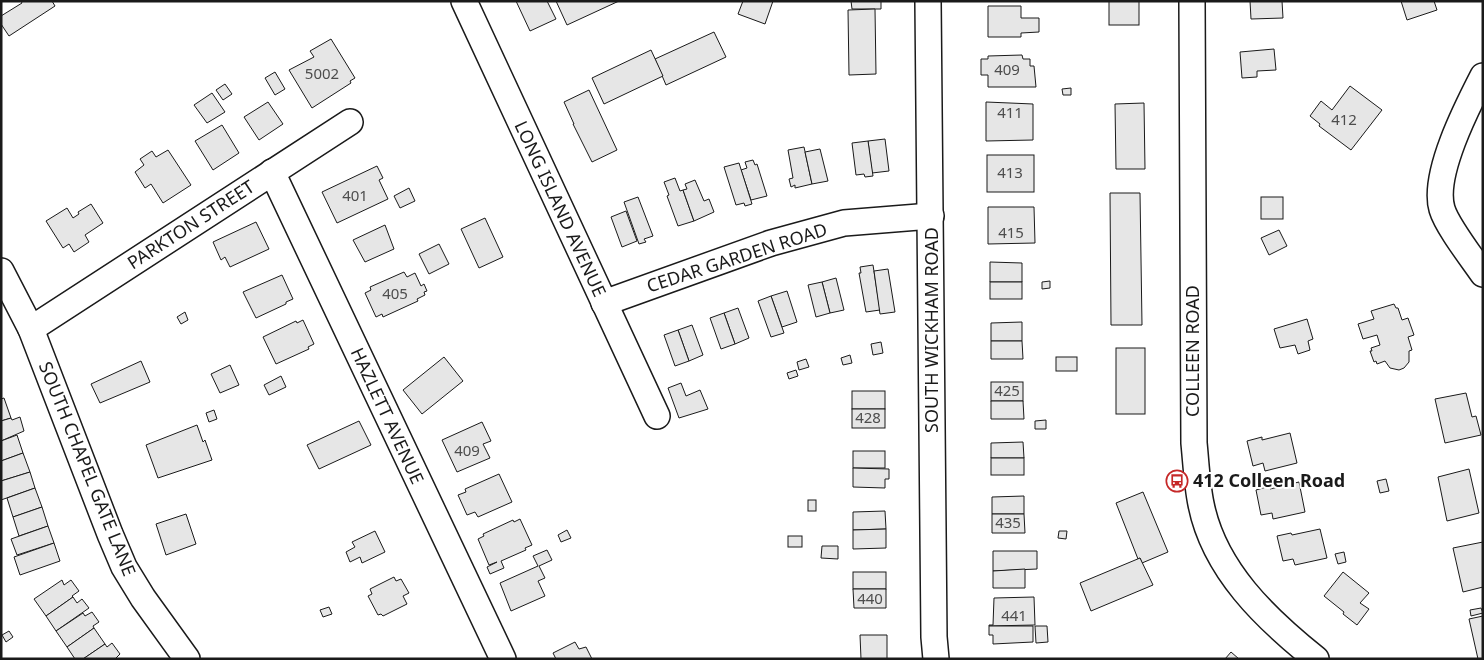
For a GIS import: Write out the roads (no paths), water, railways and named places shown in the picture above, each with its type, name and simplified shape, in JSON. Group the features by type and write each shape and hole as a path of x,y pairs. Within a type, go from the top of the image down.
{"street":[{"name":"LONG ISLAND AVENUE","path":"464,1 657,416"},
{"name":"SOUTH WICKHAM ROAD","path":"928,1 934,637 936,659"},
{"name":"COLLEEN ROAD","path":"1192,1 1194,443 1201,505 1215,545 1237,582 1267,617 1316,659"},
{"path":"1483,76 1463,115 1448,156 1440,190 1442,209 1452,228 1483,274"},
{"name":"PARKTON STREET","path":"31,328 350,122"},
{"name":"HAZLETT AVENUE","path":"272,172 503,659"},
{"name":"CEDAR GARDEN ROAD","path":"604,303 780,240 844,223 931,216"},
{"name":"SOUTH CHAPEL GATE LANE","path":"1,271 31,328 124,567 143,598 186,659"}],"place":[{"name":"412 Colleen Road","path":"1177,481"}]}
